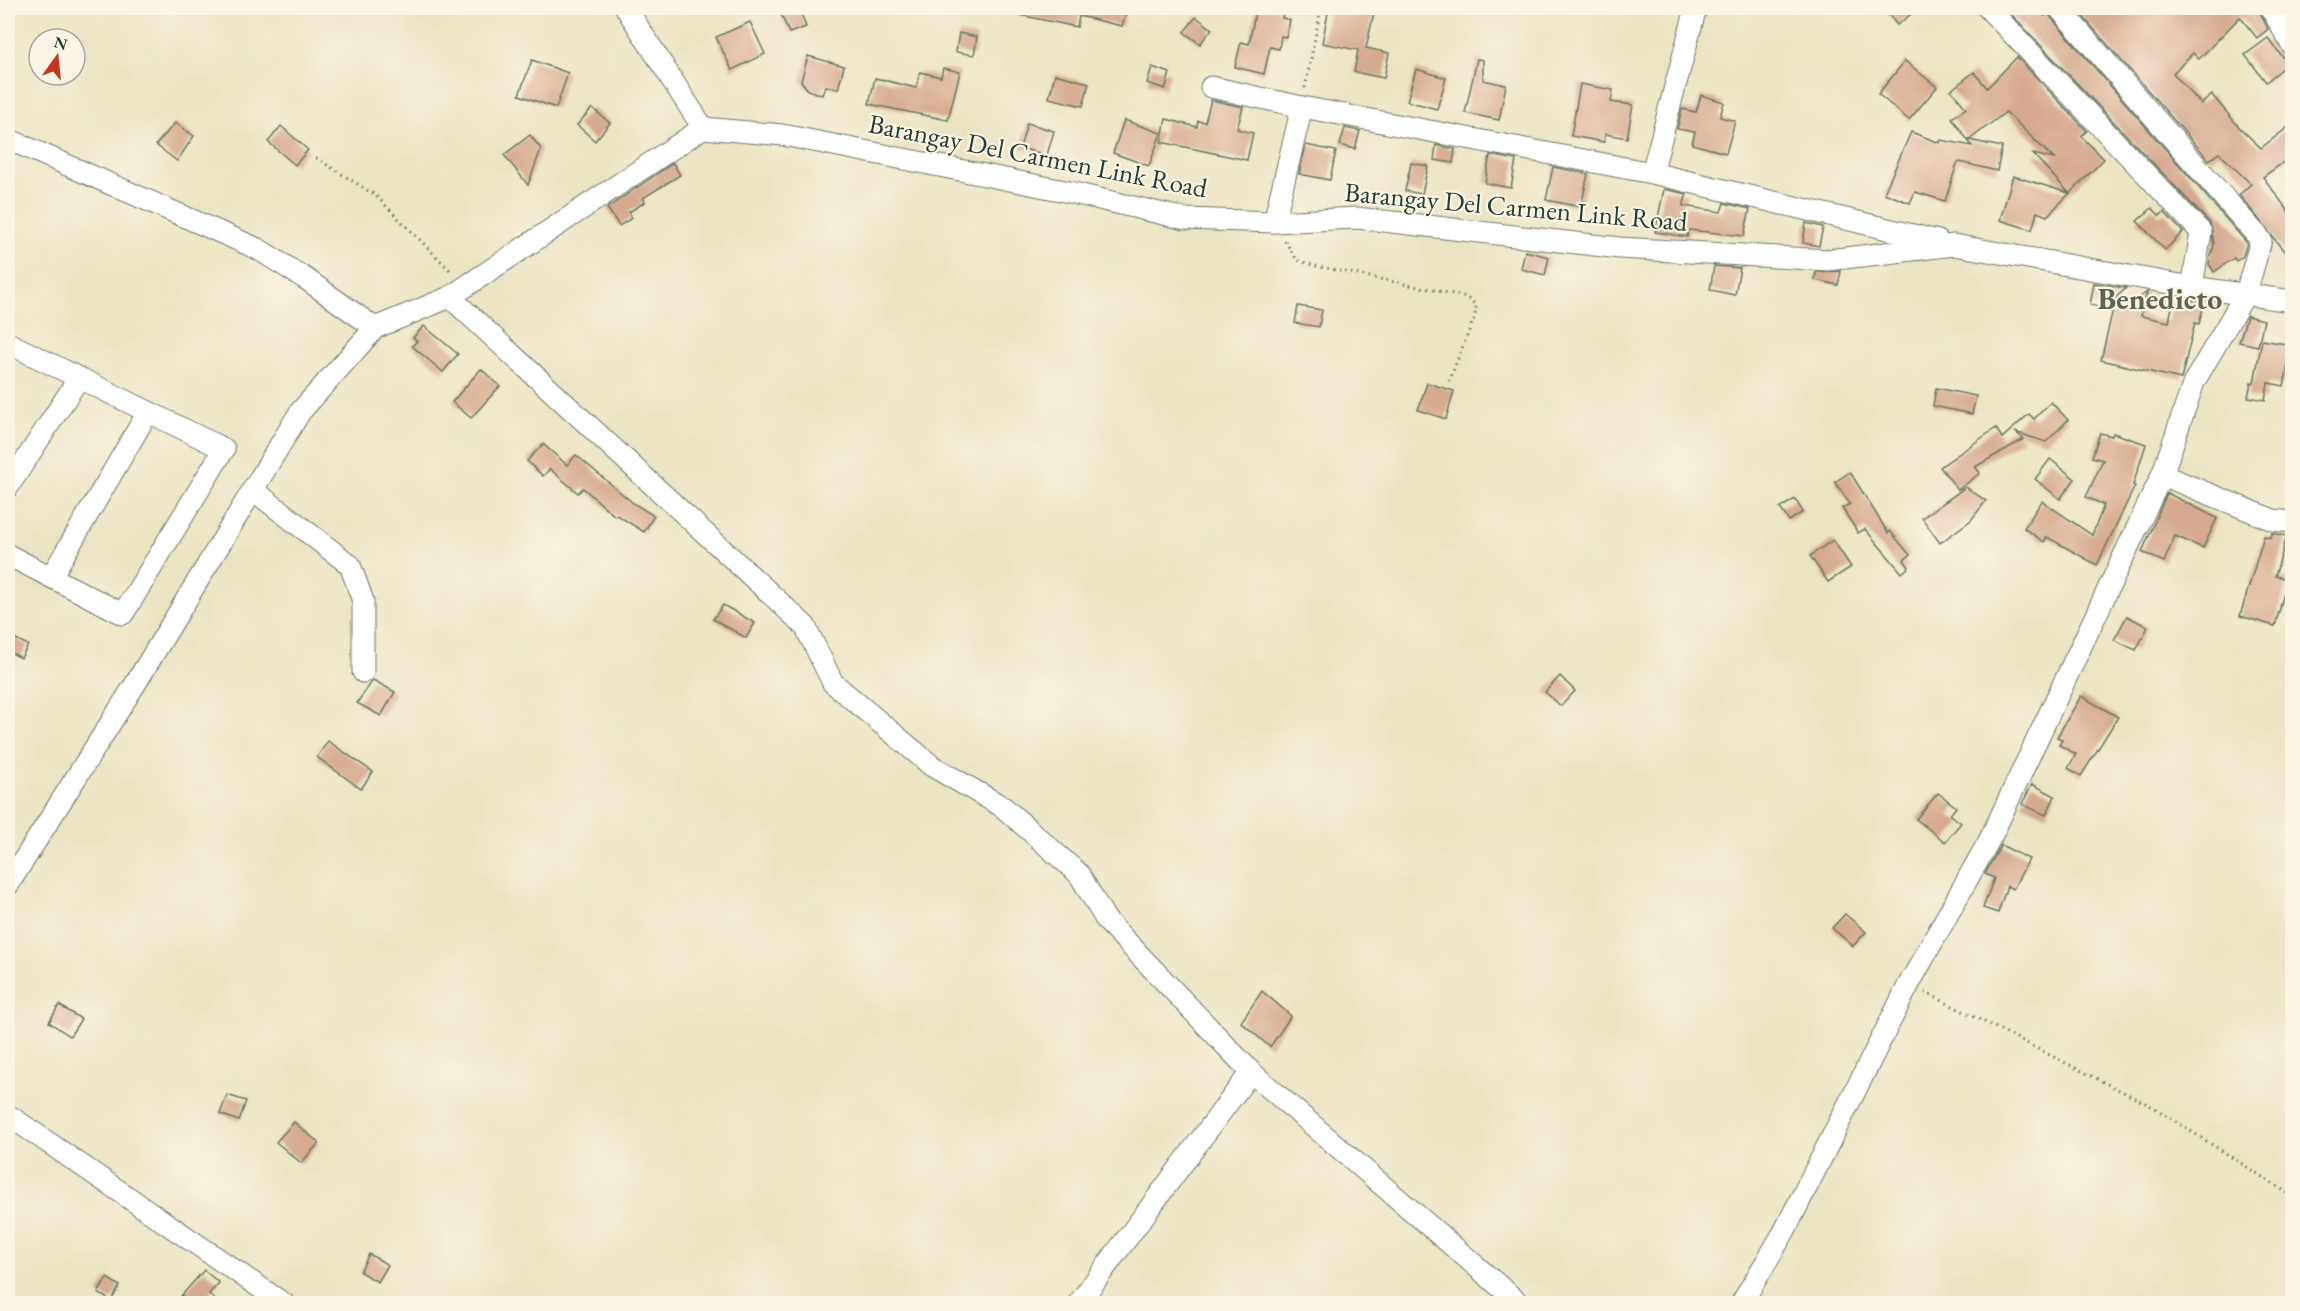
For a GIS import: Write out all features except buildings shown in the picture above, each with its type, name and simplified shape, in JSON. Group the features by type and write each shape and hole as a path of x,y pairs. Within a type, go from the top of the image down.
{"street":[{"path":"8,885 134,686 300,411 375,328 458,291 703,128 626,8"},
{"path":"1652,173 1696,8"},
{"path":"1988,8 2201,232 2192,287"},
{"path":"1741,1304 1784,1232 1909,984 1991,837 2162,475 2194,382 2246,293 2262,240 2059,8"},
{"path":"2271,8 2292,45"},
{"path":"1211,87 1302,107 1652,173 1954,245"},
{"path":"1274,222 1302,107"},
{"name":"Barangay Del Carmen Link Road","path":"703,128 783,135 1065,191 1185,219 1274,222 1357,218 1620,248 1828,260 1954,245 2192,287 2292,301"},
{"path":"8,139 258,249 306,279 375,328"},
{"path":"458,291 805,626 833,684 932,766 1003,807 1079,874 1106,920 1251,1072 1520,1304"},
{"path":"8,343 224,449 123,614 8,555"},
{"path":"8,487 79,378"},
{"path":"51,577 148,412"},
{"path":"2162,475 2273,520 2292,522"},
{"path":"253,490 350,565 363,601 363,672"},
{"path":"1078,1304 1251,1072"},
{"path":"8,1115 284,1304"}],"path":[{"path":"1302,107 1321,8"},
{"path":"316,159 375,195 458,291"},
{"path":"1274,222 1297,260 1316,266 1463,296 1472,301 1476,307 1475,316 1449,381"},
{"path":"1909,984 2155,1108 2292,1196"}],"district":[{"name":"Benedicto","path":"2160,299"}]}
